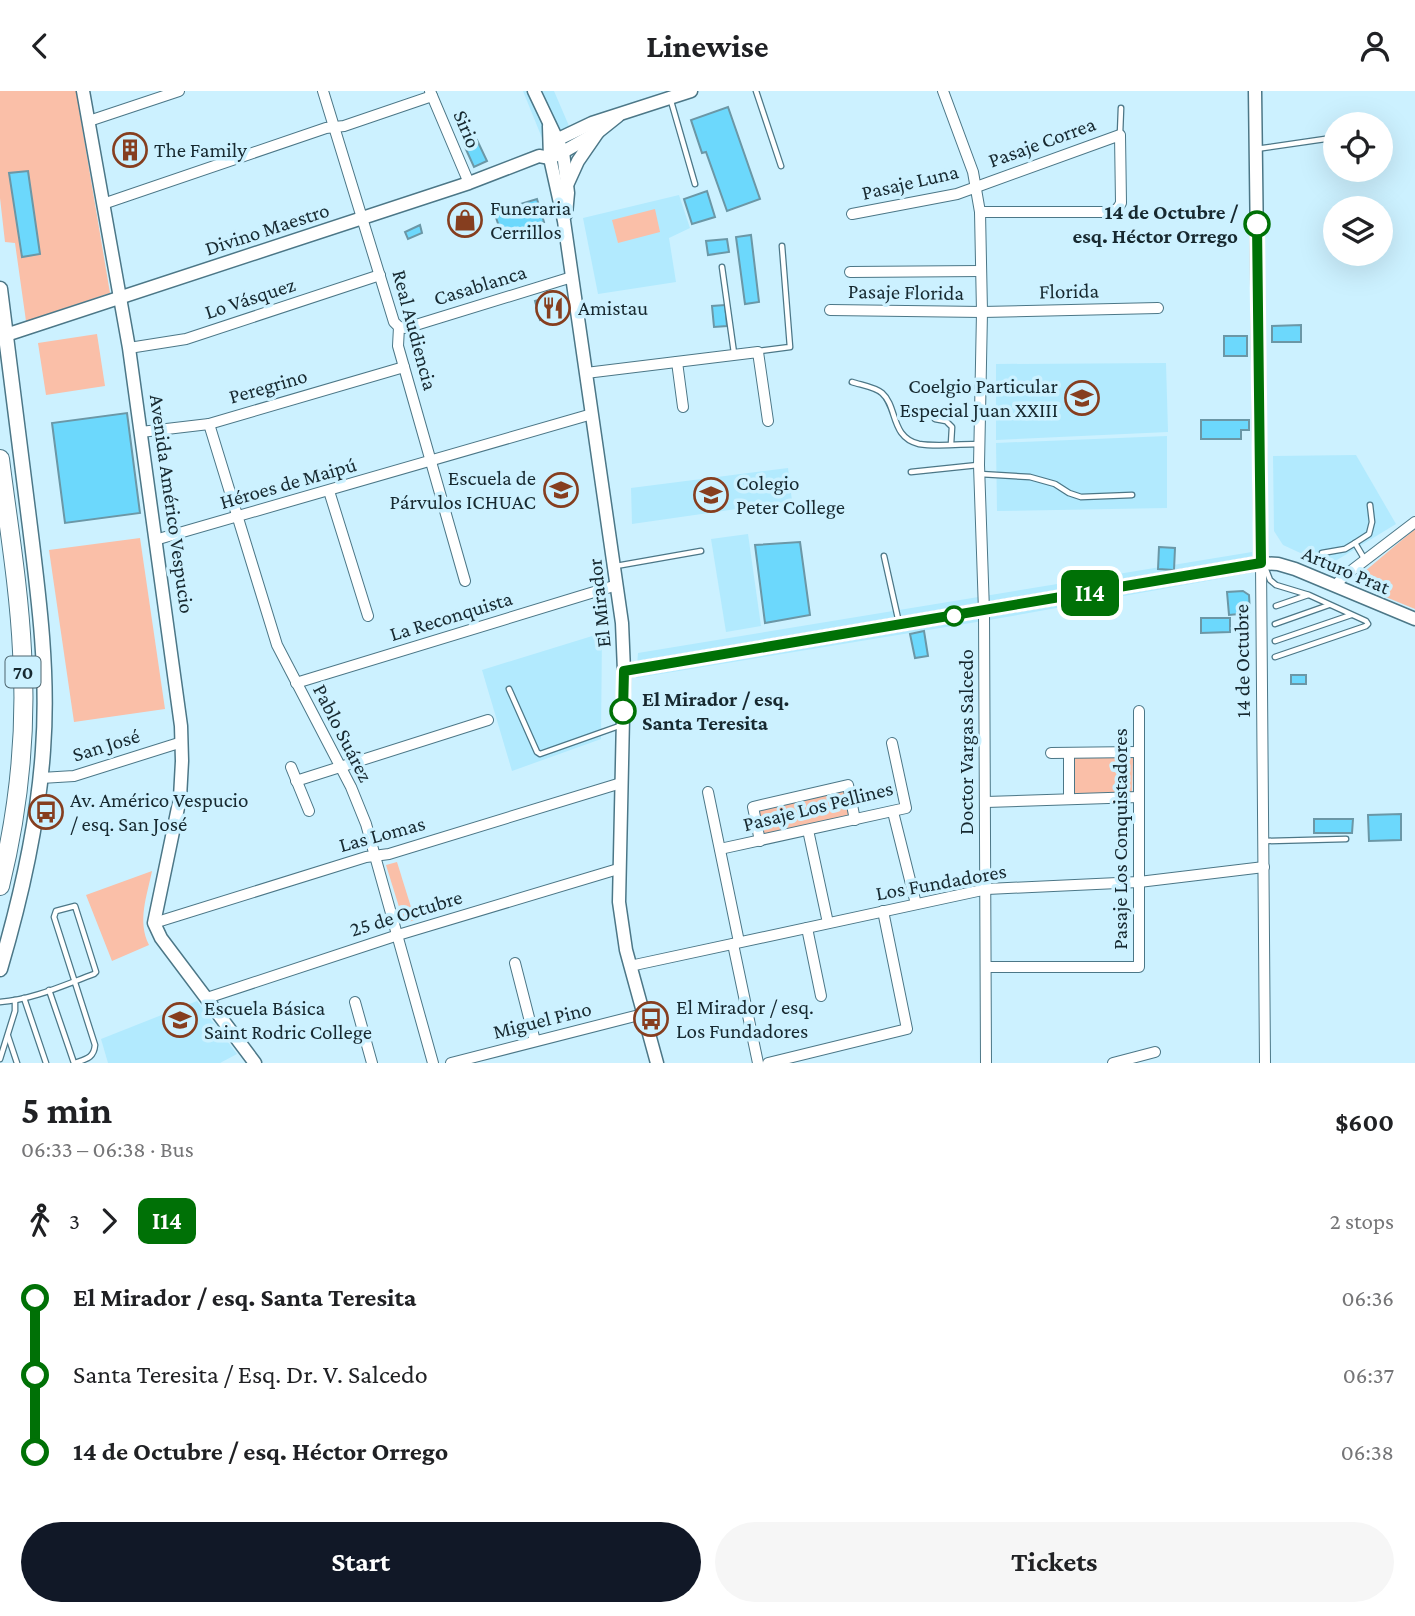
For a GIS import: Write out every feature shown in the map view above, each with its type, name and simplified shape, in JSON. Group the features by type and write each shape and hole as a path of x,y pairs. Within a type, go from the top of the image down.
{"highway":[{"name":"70","path":"0,459 20,618 23,688 18,792 0,885"}],"main road":[{"path":"0,289 43,633 45,709 41,778 27,868 0,969"}],"street":[{"name":"Avenida Américo Vespucio","path":"83,91 129,348 181,742 177,817 154,923"},
{"path":"89,121 178,91"},
{"name":"Real Audiencia","path":"323,91 394,321 399,327 397,341 466,581"},
{"name":"El Mirador","path":"534,91 553,141 563,152 568,183 568,204 564,221"},
{"name":"Divino Maestro","path":"553,141 592,123 618,116 669,95 691,91"},
{"name":"Doctor Vargas Salcedo","path":"943,91 976,186 979,212 982,312 979,469 984,611 987,889 986,1063"},
{"name":"14 de Octubre","path":"1255,91 1262,563 1265,1063"},
{"path":"103,204 431,94"},
{"name":"Sirio","path":"431,94 469,183"},
{"name":"Divino Maestro","path":"6,335 563,152 598,132 618,116"},
{"path":"568,183 578,161 598,132"},
{"name":"Pasaje Correa","path":"976,186 1120,135 1121,204 1111,212 979,212"},
{"name":"El Mirador","path":"553,141 545,157 564,221 617,585 624,671 618,869 620,919 657,1063"},
{"name":"Pasaje Luna","path":"852,214 957,194 976,186"},
{"path":"850,272 981,271"},
{"name":"Lo Vásquez","path":"129,348 186,339 380,275"},
{"name":"Casablanca","path":"399,327 406,328 572,277"},
{"name":"Florida","path":"982,312 1158,308"},
{"name":"Pasaje Florida","path":"830,310 982,312"},
{"path":"586,373 758,352 768,421"},
{"path":"677,362 683,407"},
{"name":"Peregrino","path":"141,432 209,424 404,367"},
{"name":"Héroes de Maipú","path":"155,540 592,414"},
{"name":"Pablo Suárez","path":"209,424 273,635 360,808 376,856 433,1063"},
{"path":"329,491 368,616"},
{"path":"1335,586 1415,522"},
{"path":"624,671 1262,563"},
{"name":"Arturo Prat","path":"1262,563 1285,566 1415,619"},
{"name":"La Reconquista","path":"296,683 617,585"},
{"name":"Pasaje Los Conquistadores","path":"986,967 1139,967 1139,711"},
{"path":"296,781 488,720"},
{"name":"San José","path":"41,778 74,776 181,742"},
{"name":"Pasaje Los Pellines","path":"720,849 906,808 892,743"},
{"path":"1051,753 1139,752"},
{"path":"1069,753 1069,799"},
{"path":"290,767 309,811"},
{"name":"Las Lomas","path":"154,923 621,783"},
{"path":"760,841 753,807 848,785 855,820"},
{"path":"708,792 758,1063"},
{"path":"986,802 1139,797"},
{"path":"893,812 916,904"},
{"path":"808,830 828,923"},
{"name":"Los Fundadores","path":"630,966 987,889 1139,882 1264,867"},
{"name":"25 de Octubre","path":"207,999 398,935 618,869"},
{"path":"768,1063 907,1029 883,911"},
{"path":"154,923 161,938 255,1063"},
{"path":"807,928 821,996"},
{"path":"515,963 536,1041"},
{"path":"355,1002 372,1063"},
{"name":"Miguel Pino","path":"451,1063 643,1014"},
{"path":"1113,1063 1131,1061 1155,1052"}],"lane":[{"path":"756,91 781,166"},
{"path":"669,95 695,184"},
{"name":"Pasaje Correa","path":"1120,135 1121,108"},
{"path":"1256,150 1323,139"},
{"path":"758,352 790,347 782,246"},
{"path":"722,267 734,355"},
{"path":"852,382 879,391 886,397 896,424 905,437 919,444 979,444"},
{"path":"935,419 946,421 952,427 951,444"},
{"path":"911,472 979,469 1030,477 1055,484 1081,497 1132,495"},
{"path":"1322,552 1345,549 1369,534 1372,522 1370,505"},
{"path":"1354,543 1365,561"},
{"path":"615,566 701,551"},
{"path":"884,556 899,624"},
{"path":"1262,563 1272,582 1309,595 1366,621 1366,626 1275,657"},
{"path":"1276,606 1309,595"},
{"path":"1275,624 1330,604"},
{"path":"1275,641 1352,615"},
{"path":"509,689 540,754 623,724"},
{"path":"1264,841 1346,839"},
{"path":"0,1002 24,998 49,990 74,981 93,974 96,967 75,906 56,911 54,917 74,981 94,1045 90,1058 74,1063 49,990"},
{"path":"24,998 46,1063"},
{"path":"0,1059 15,1011 15,1000"},
{"path":"7,1035 17,1063"}],"shaded area":[{"path":"0,91 76,91 110,293 26,321 15,243 5,242 0,198"},
{"path":"523,91 554,91 569,126 542,138"},
{"path":"679,195 690,228 669,238 676,282 598,294 583,218"},
{"path":"655,209 660,232 618,243 612,220"},
{"path":"97,334 105,386 46,395 38,343"},
{"name":"Coelgio Particular Especial Juan XXIII","path":"1166,363 1168,432 996,440 996,364"},
{"path":"1167,436 1167,508 997,511 996,443"},
{"path":"1356,455 1396,524 1332,563 1320,562 1283,545 1274,531 1273,456"},
{"name":"Colegio Peter College","path":"788,468 792,501 632,524 631,488"},
{"path":"1415,529 1415,609 1354,584 1358,577"},
{"path":"748,534 761,626 726,632 711,539"},
{"path":"140,538 165,709 74,722 49,550"},
{"path":"1252,552 1252,573 995,619 636,678 638,653"},
{"path":"602,633 601,739 512,771 482,670"},
{"path":"1072,756 1133,758 1132,793 1071,794"},
{"path":"847,786 854,819 761,840 754,808"},
{"path":"397,862 415,920 404,923 386,865"},
{"path":"152,871 143,918 149,945 112,961 86,895"},
{"name":"Escuela Básica Saint Rodric College","path":"197,1001 237,1054 220,1063 108,1063 101,1039"}],"building":[{"path":"728,107 760,199 727,211 706,152 702,153 691,120"},
{"name":"The Family","path":"136,136 143,158 124,164 117,141"},
{"path":"477,140 487,161 474,167 464,145"},
{"path":"28,171 40,254 22,257 9,173"},
{"path":"707,191 715,217 692,224 684,199"},
{"path":"537,199 544,222 502,235 494,212"},
{"name":"Funeraria Cerrillos","path":"468,210 474,226 462,230 457,214"},
{"path":"420,225 422,233 408,239 405,232"},
{"path":"751,235 759,302 745,304 736,237"},
{"path":"727,239 729,252 708,255 706,241"},
{"path":"548,297 554,301 558,315 540,320 535,301"},
{"path":"725,305 727,326 714,327 712,306"},
{"path":"1301,325 1301,342 1272,342 1272,326"},
{"path":"1224,336 1247,336 1247,356 1224,356"},
{"path":"127,413 140,513 65,523 52,423"},
{"path":"1201,420 1249,420 1249,430 1241,430 1241,439 1201,439"},
{"path":"800,542 810,615 765,623 755,545"},
{"path":"1159,547 1175,548 1174,570 1158,569"},
{"path":"1243,591 1249,595 1250,613 1229,615 1227,592"},
{"path":"1201,618 1230,618 1230,632 1201,633"},
{"path":"924,631 928,656 915,658 910,634"},
{"path":"1291,675 1306,675 1306,684 1291,684"},
{"path":"1401,814 1401,840 1369,841 1368,815"},
{"path":"1314,819 1353,819 1352,833 1314,833"}],"bus line":[{"name":"I14","path":"623,711 624,671 1261,563 1257,224"}],"place":[{"name":"The Family","path":"130,150"},
{"name":"Funeraria Cerrillos","path":"465,220"},
{"name":"14 de Octubre / esq. Héctor Orrego","path":"1257,224"},
{"name":"Amistau","path":"553,308"},
{"name":"Coelgio Particular Especial Juan XXIII","path":"1082,398"},
{"name":"Escuela de Párvulos ICHUAC","path":"561,490"},
{"name":"Colegio Peter College","path":"711,495"},
{"name":"El Mirador / esq. Santa Teresita","path":"623,711"},
{"name":"Av. Américo Vespucio / esq. San José","path":"46,812"},
{"name":"El Mirador / esq. Los Fundadores","path":"651,1019"},
{"name":"Escuela Básica Saint Rodric College","path":"180,1020"}]}
